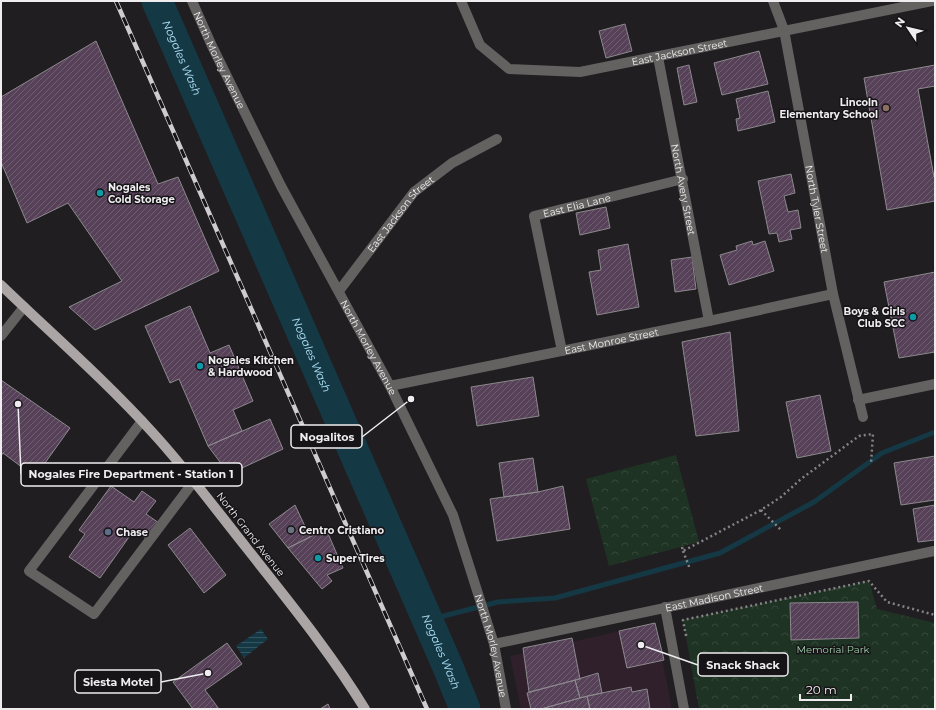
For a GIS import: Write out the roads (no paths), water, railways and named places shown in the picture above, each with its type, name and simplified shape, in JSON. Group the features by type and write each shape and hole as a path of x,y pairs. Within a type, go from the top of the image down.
{"main road":[{"name":"North Grand Avenue","path":"1,285 117,394 194,481 314,634 349,682 366,709"}],"street":[{"name":"North Morley Avenue","path":"192,1 212,46 282,186 390,386 453,515 494,644 506,709"},
{"name":"East Jackson Street","path":"461,1 480,45 509,69 580,72 658,57 903,4 932,1"},
{"name":"North Tyler Street","path":"773,1 784,30 833,294 863,417"},
{"name":"North Avery Street","path":"658,57 683,179 709,321"},
{"name":"East Jackson Street","path":"339,291 414,192 452,163 497,139"},
{"name":"East Elia Lane","path":"562,351 534,216 683,179"},
{"name":"East Monroe Street","path":"390,386 709,321 833,294"},
{"path":"1,336 24,307"},
{"path":"858,400 935,384"},
{"path":"142,421 29,571 94,614 194,481"},
{"name":"East Madison Street","path":"494,644 934,551"},
{"path":"665,607 684,709"}],"water":[{"path":"261,629 268,639 244,658 236,646"}],"waterway":[{"name":"Nogales Wash","path":"157,1 465,709"},
{"path":"428,620 498,602 555,598 720,553 814,502 882,453 935,432"}],"railway":[{"path":"116,1 427,709"}],"place":[{"name":"Lincoln Elementary School","path":"886,108"},
{"name":"Nogales Cold Storage","path":"100,193"},
{"name":"Boys & Girls Club SCC","path":"913,317"},
{"name":"Nogales Kitchen & Hardwood","path":"200,366"},
{"name":"Nogalitos","path":"411,399"},
{"name":"Nogales Fire Department - Station 1","path":"18,404"},
{"name":"Centro Cristiano","path":"291,530"},
{"name":"Chase","path":"108,532"},
{"name":"Super Tires","path":"318,558"},
{"name":"Snack Shack","path":"641,645"},
{"name":"Siesta Motel","path":"208,673"}],"park label":[{"name":"Memorial Park","path":"833,649"}]}
